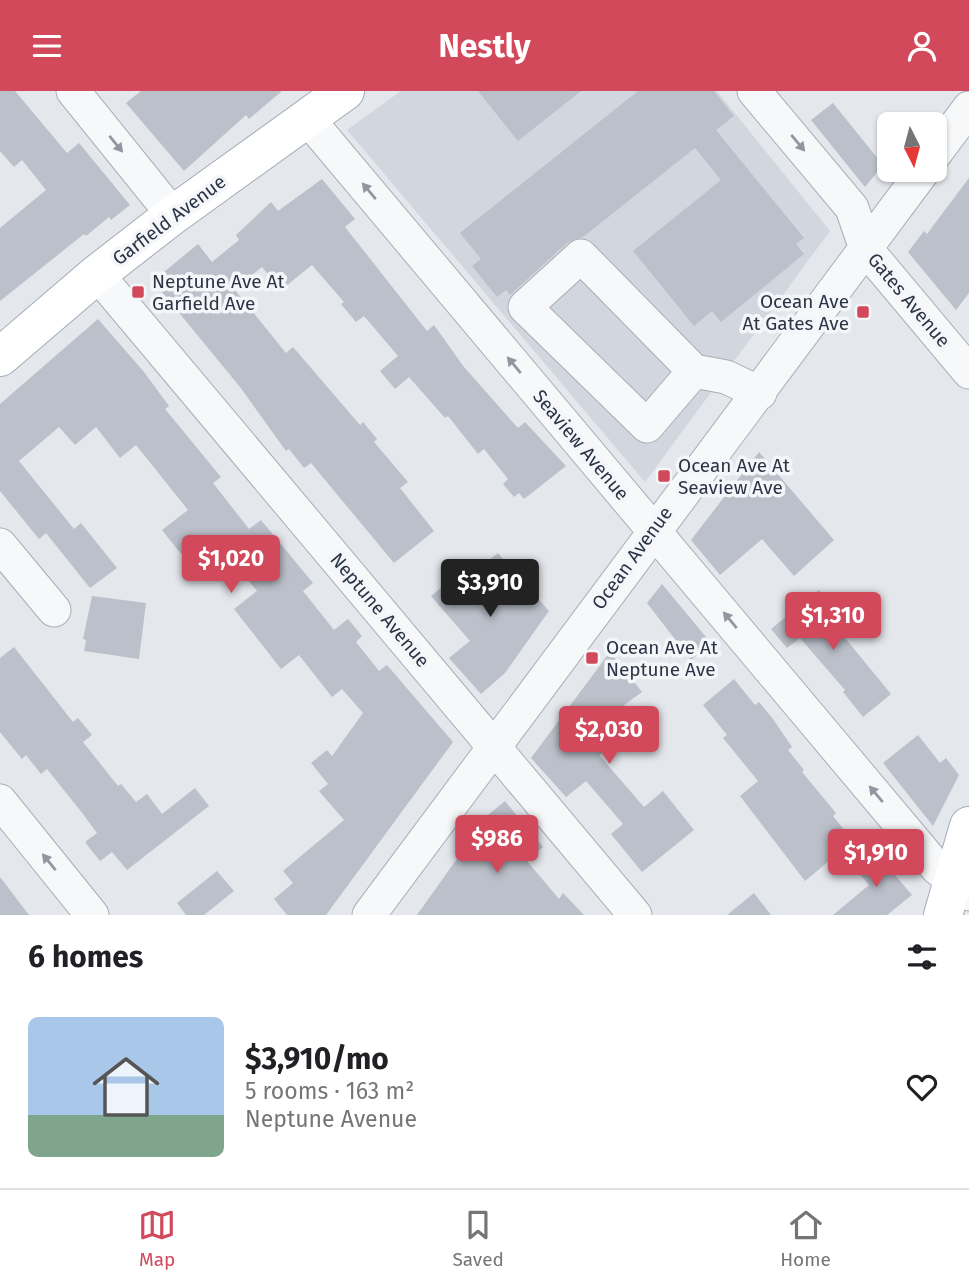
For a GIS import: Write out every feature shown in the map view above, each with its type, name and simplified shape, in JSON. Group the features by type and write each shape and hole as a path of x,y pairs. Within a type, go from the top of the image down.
{"main road":[{"name":"Garfield Avenue","path":"0,357 97,274 173,215 345,91"},
{"path":"955,897 969,826"}],"street":[{"path":"73,91 173,215"},
{"name":"Gates Avenue","path":"754,91 852,208 866,249 969,372"},
{"path":"947,138 969,108"},
{"name":"Seaview Avenue","path":"308,119 937,868 955,897"},
{"name":"Ocean Avenue","path":"369,915 654,529 760,393 915,182"},
{"path":"694,371 647,426 525,307 581,256 694,371 726,377 760,393"},
{"name":"Neptune Avenue","path":"97,274 635,915"},
{"path":"0,545 54,610"},
{"path":"0,801 92,915"}],"shaded area":[{"path":"401,91 717,91 830,231 645,482 347,130"}],"building":[{"path":"0,91 15,91 67,153 79,143 130,205 111,220 109,217 86,236 84,234 0,301 0,228 46,190 22,160 14,167 0,151"},
{"path":"141,91 282,91 249,119 246,115 184,171 126,103"},
{"path":"478,91 581,91 518,141"},
{"path":"638,91 714,91 734,116 716,130 804,238 796,244 804,254 721,322 712,311 694,326 633,251 721,180 695,148 583,237 568,242 510,295 506,290 497,297 472,266 481,259 460,233"},
{"path":"833,103 877,158 877,172 865,187 811,120"},
{"path":"969,178 969,293 956,310 908,252 924,231 927,234"},
{"path":"322,179 355,219 345,227 427,331 434,325 464,367 518,428 525,422 566,466 524,499 519,493 514,497 503,484 508,479 484,449 478,454 448,416 445,418 409,377 395,389 380,371 398,356 364,316 356,322 341,304 344,302 312,265 281,290 262,267 234,289 286,353 293,347 360,425 363,422 377,439 374,442 408,482 400,488 434,531 394,563 311,463 304,468 289,449 286,451 240,387 153,281 198,244 212,262 239,240 236,235 271,202 278,211"},
{"path":"98,319 144,372 169,406 165,409 221,477 213,483 249,529 261,520 313,583 303,591 334,630 348,619 362,636 356,642 379,671 387,665 453,742 326,915 287,915 274,899 293,883 283,871 344,820 319,791 328,784 311,763 327,750 332,756 363,713 342,689 332,697 299,655 281,669 234,609 257,591 222,547 195,568 177,549 162,530 188,510 136,445 120,458 96,427 75,445 59,427 19,461 74,529 81,523 117,568 90,588 46,533 39,539 0,491 0,404"},
{"path":"759,452 834,540 794,576 762,539 720,575 691,540"},
{"path":"498,553 549,611 505,673 481,694 449,658 470,641 431,596 473,561 479,568"},
{"path":"662,584 711,643 691,660 647,603"},
{"path":"819,590 835,609 827,616 891,694 863,717 843,692 845,690 800,638 787,648 771,629"},
{"path":"92,596 146,603 139,659 84,651 86,640 83,639"},
{"path":"14,647 73,722 78,718 92,735 83,742 118,786 121,784 136,802 147,794 162,814 195,788 209,806 127,870 112,852 100,861 85,842 97,833 83,814 47,769 41,774 26,755 22,759 0,732 0,658"},
{"path":"610,652 642,692 624,705 627,709 607,726 619,739 599,755 644,807 663,791 694,830 642,872 611,834 623,824 586,781 566,797 531,758"},
{"path":"734,679 755,705 759,702 773,719 792,747 788,750 804,770 802,772 836,813 833,816 853,841 805,881 740,796 758,781 723,738 727,735 703,705"},
{"path":"918,735 940,763 946,758 959,775 933,826 883,763"},
{"path":"505,801 543,847 527,861 559,899 563,893 584,915 417,915 488,815"},
{"path":"873,849 912,895 887,915 833,915 869,885 853,866"},
{"path":"217,871 234,891 204,915 186,915 177,903"},
{"path":"0,877 29,915 0,915"},
{"path":"754,893 771,915 727,915"}],"place":[{"name":"Neptune Ave At Garfield Ave","path":"138,292"},
{"name":"Ocean Ave At Gates Ave","path":"863,312"},
{"name":"Ocean Ave At Seaview Ave","path":"664,476"},
{"name":"Ocean Ave At Neptune Ave","path":"592,658"}]}
